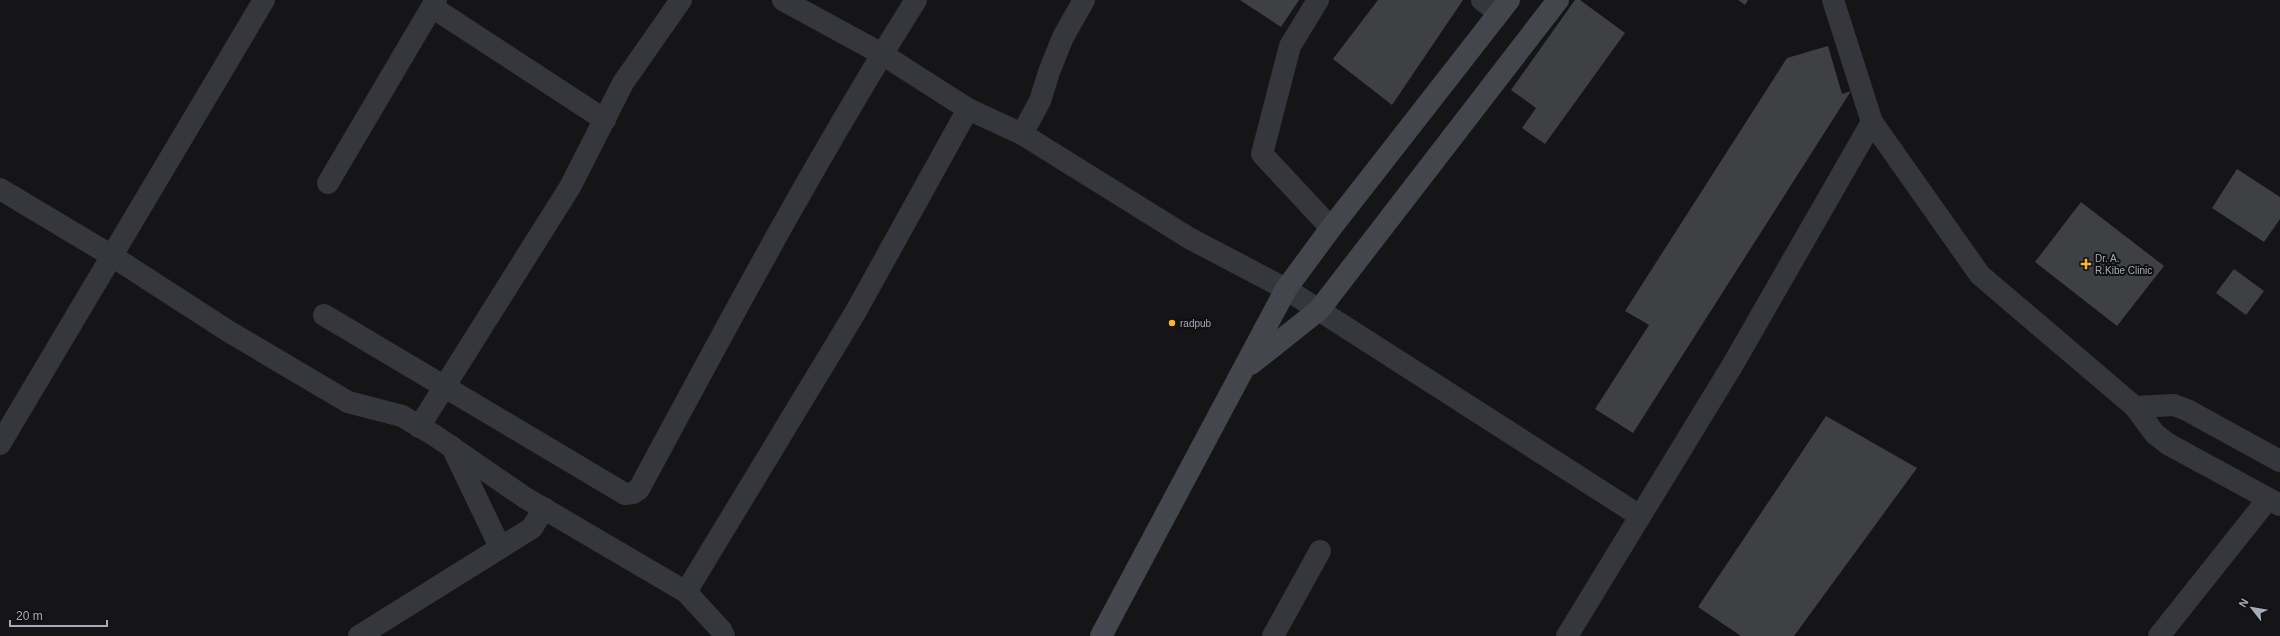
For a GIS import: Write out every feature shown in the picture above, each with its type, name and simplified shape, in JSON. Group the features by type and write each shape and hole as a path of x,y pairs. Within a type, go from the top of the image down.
{"main road":[{"path":"1246,368 1319,310 1558,0"},
{"path":"1102,636 1246,368 1286,289 1497,4"}],"street":[{"path":"0,444 264,0"},
{"path":"419,426 566,194 623,83 681,0"},
{"path":"783,0 882,54 968,109 1022,134 1189,238 1286,289 1640,516"},
{"path":"324,315 625,494 633,493 639,488 756,272 882,54 916,0"},
{"path":"1022,134 1040,101 1049,72 1063,37 1084,0"},
{"path":"1318,0 1290,46 1262,154 1331,228"},
{"path":"1834,0 1872,122 1980,275 2135,407 2155,434 2168,444 2274,502 2158,636"},
{"path":"328,182 434,4 604,120"},
{"path":"686,592 855,313 968,109"},
{"path":"1567,636 1732,366 1872,122"},
{"path":"0,189 112,256 228,331 348,402 402,416 419,426 544,508 686,592 722,630 724,636"},
{"path":"2135,407 2174,405 2187,410 2280,461"},
{"path":"452,447 500,547"},
{"path":"359,636 532,528 544,508"},
{"path":"1273,636 1320,551"}],"building":[{"path":"1240,0 1299,0 1281,27"},
{"path":"1378,0 1463,0 1392,105 1333,59"},
{"path":"1575,0 1580,0 1625,33 1545,144 1522,128 1536,108 1511,90"},
{"path":"1738,0 1748,0 1745,5"},
{"path":"1828,46 1842,94 1851,91 1633,433 1595,409 1649,325 1625,311 1787,58"},
{"path":"2237,169 2280,197 2280,219 2264,242 2212,208"},
{"path":"2081,202 2164,266 2117,326 2035,262"},
{"path":"2234,269 2264,291 2246,315 2216,293"},
{"path":"1826,416 1917,468 1794,636 1741,636 1698,607"}],"place":[{"name":"Dr. A. R.Kibe Clinic","path":"2086,264"},
{"name":"radpub","path":"1172,323"}]}
